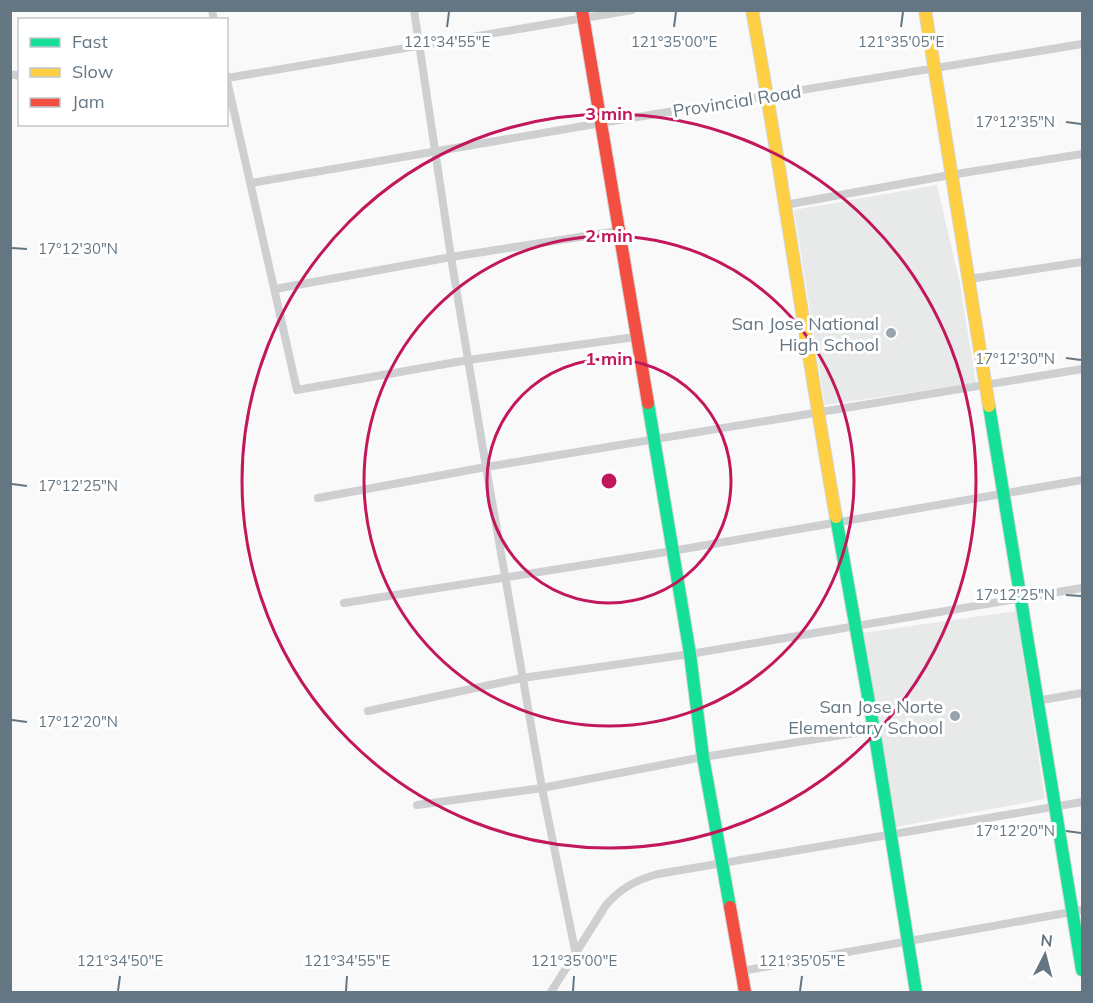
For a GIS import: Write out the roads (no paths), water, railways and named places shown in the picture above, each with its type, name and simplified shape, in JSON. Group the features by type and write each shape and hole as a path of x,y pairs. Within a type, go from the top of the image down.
{"street":[{"path":"414,10 451,257 522,678 576,955"},
{"path":"228,77 420,45 582,14 632,10"},
{"path":"752,10 768,96 817,412 874,730 916,993"},
{"path":"925,10 1036,701 1077,911 1083,970"},
{"path":"582,14 652,440 690,654 703,757 745,993"},
{"name":"Provincial Road","path":"250,183 1083,44"},
{"path":"228,86 231,113 250,183 297,390 468,360 635,337"},
{"path":"785,205 1083,154"},
{"path":"275,289 451,257 618,231"},
{"path":"969,279 1083,262"},
{"path":"318,498 486,467 1083,369"},
{"path":"344,603 672,551 1083,480"},
{"path":"368,711 522,678 690,654 1083,588"},
{"path":"1036,701 1083,693"},
{"path":"417,805 542,788 703,757 874,730"},
{"path":"551,993 606,905 617,892 641,878 1083,801"},
{"path":"742,971 1077,911"}],"place":[{"name":"San Jose National High School","path":"891,333"},
{"name":"San Jose Norte Elementary School","path":"955,716"}]}
